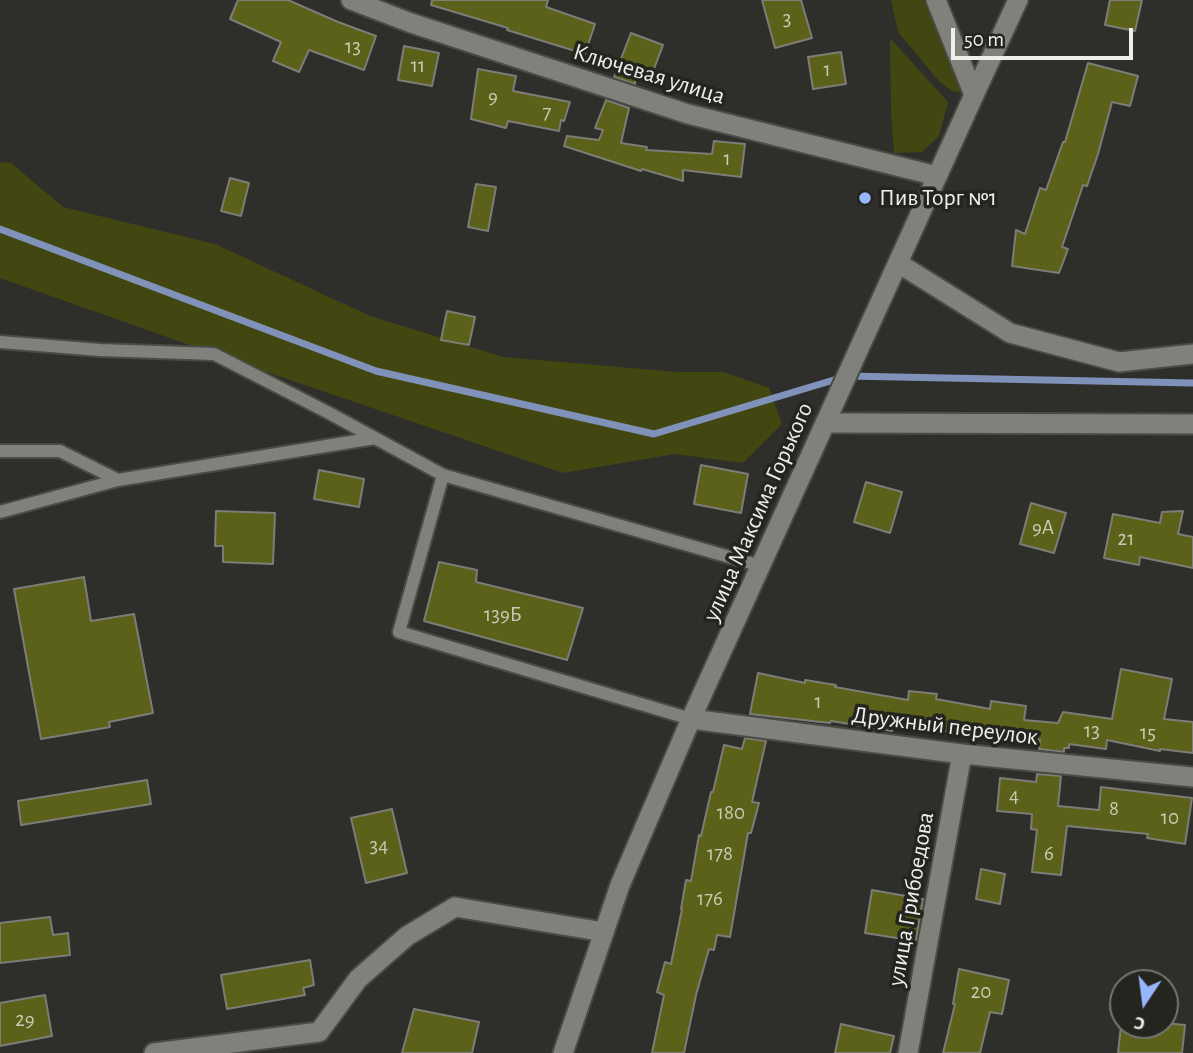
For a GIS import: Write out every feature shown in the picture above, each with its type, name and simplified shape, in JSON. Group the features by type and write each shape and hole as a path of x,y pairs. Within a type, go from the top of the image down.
{"street":[{"name":"Ключевая улица","path":"351,0 411,23 688,114 937,176"},
{"path":"936,0 974,95"},
{"name":"улица Максима Горького","path":"563,1053 620,885 691,719 1018,0"},
{"path":"898,263 1010,333 1119,362 1193,354"},
{"path":"825,423 1193,424"},
{"name":"Дружный переулок","path":"691,719 962,754 1193,776"},
{"name":"улица Грибоедова","path":"908,1053 962,754"},
{"path":"154,1053 319,1032 358,979 407,936 455,908 604,932"}],"lane":[{"path":"0,342 100,350 214,354 443,475 761,566"},
{"path":"0,512 118,480 375,438"},
{"path":"0,451 60,450 118,480"},
{"path":"443,475 399,632 691,719"}],"green space":[{"path":"891,0 924,0 964,93 952,91 939,81 898,32"},
{"path":"890,38 948,102 939,136 922,152 894,153"},
{"path":"0,162 11,163 63,207 215,244 370,316 503,357 678,372 724,372 769,388 782,424 743,463 675,454 563,473 0,278"}],"building":[{"path":"238,0 288,0 376,36 364,70 309,50 299,72 273,61 281,42 230,19"},
{"path":"432,0 548,0 546,7 595,24 585,54 431,5"},
{"path":"762,0 801,0 812,38 775,48"},
{"path":"1110,0 1142,0 1135,31 1105,25"},
{"path":"631,33 663,45 649,82 636,77 635,84 614,77"},
{"path":"404,46 439,53 432,86 398,80"},
{"path":"841,52 846,84 813,89 808,57"},
{"path":"1088,63 1138,76 1130,106 1112,102 1087,186 1083,185 1062,247 1068,249 1059,273 1012,266 1016,230 1025,234 1040,188 1046,190 1065,142"},
{"path":"478,69 516,76 513,91 570,102 559,131 508,121 506,128 471,119"},
{"path":"606,100 629,108 621,143 647,147 646,150 712,154 714,141 745,144 741,177 683,170 683,181 642,169 641,171 564,146 567,136 599,140 603,130 595,128"},
{"path":"230,178 249,183 241,216 221,211"},
{"path":"476,184 496,187 488,231 468,227"},
{"path":"447,311 475,317 469,345 441,340"},
{"path":"701,465 748,474 741,513 694,504"},
{"path":"319,470 364,479 359,507 314,499"},
{"path":"866,482 902,492 890,533 854,522"},
{"path":"1031,503 1066,513 1054,553 1020,544"},
{"path":"216,511 275,513 273,564 223,562 223,546 215,546"},
{"path":"1183,511 1178,534 1193,537 1193,568 1140,557 1139,565 1104,558 1113,514 1160,523 1162,512"},
{"path":"439,562 477,570 476,582 583,608 567,660 424,621"},
{"path":"84,577 91,621 134,614 153,713 109,722 110,727 41,739 14,589"},
{"path":"1121,669 1172,679 1164,719 1193,722 1193,753 1160,751 1107,740 1106,749 1069,744 1069,748 1064,748 1064,752 1039,749 1040,740 975,732 974,737 929,728 893,725 892,731 831,721 750,714 758,673 908,700 909,691 937,694 936,699 990,709 991,701 1026,706 1024,720 1058,723 1063,712 1112,719"},
{"path":"745,738 766,741 752,802 759,803 751,833 748,833 730,937 717,935 714,950 709,949 684,1053 652,1053 664,995 657,992 665,962 671,964 686,880 691,881 699,835 701,836 724,745 742,749"},
{"path":"1037,774 1061,776 1058,806 1099,810 1101,787 1192,798 1185,844 1147,838 1148,834 1067,826 1061,875 1032,872 1037,830 1031,829 1032,814 997,811 1000,778 1036,782"},
{"path":"147,780 151,804 21,825 18,801"},
{"path":"392,809 407,873 366,883 351,818"},
{"path":"981,869 1005,874 1000,904 976,899"},
{"path":"872,890 923,899 916,941 865,933"},
{"path":"50,917 53,935 68,933 70,955 0,963 0,923"},
{"path":"310,960 314,985 303,988 305,995 227,1009 221,975"},
{"path":"959,969 1009,980 1002,1014 990,1012 980,1053 943,1053 955,1004"},
{"path":"45,995 52,1036 0,1046 0,1003"},
{"path":"414,1009 479,1022 472,1053 402,1053"},
{"path":"841,1024 894,1036 890,1053 835,1053"},
{"path":"1179,1024 1185,1025 1182,1053 1118,1053 1120,1039 1179,1039"}],"waterway":[{"path":"0,229 376,371 654,434 847,376 1193,383"}],"place":[{"name":"Пив Торг №1","path":"865,198"}]}
